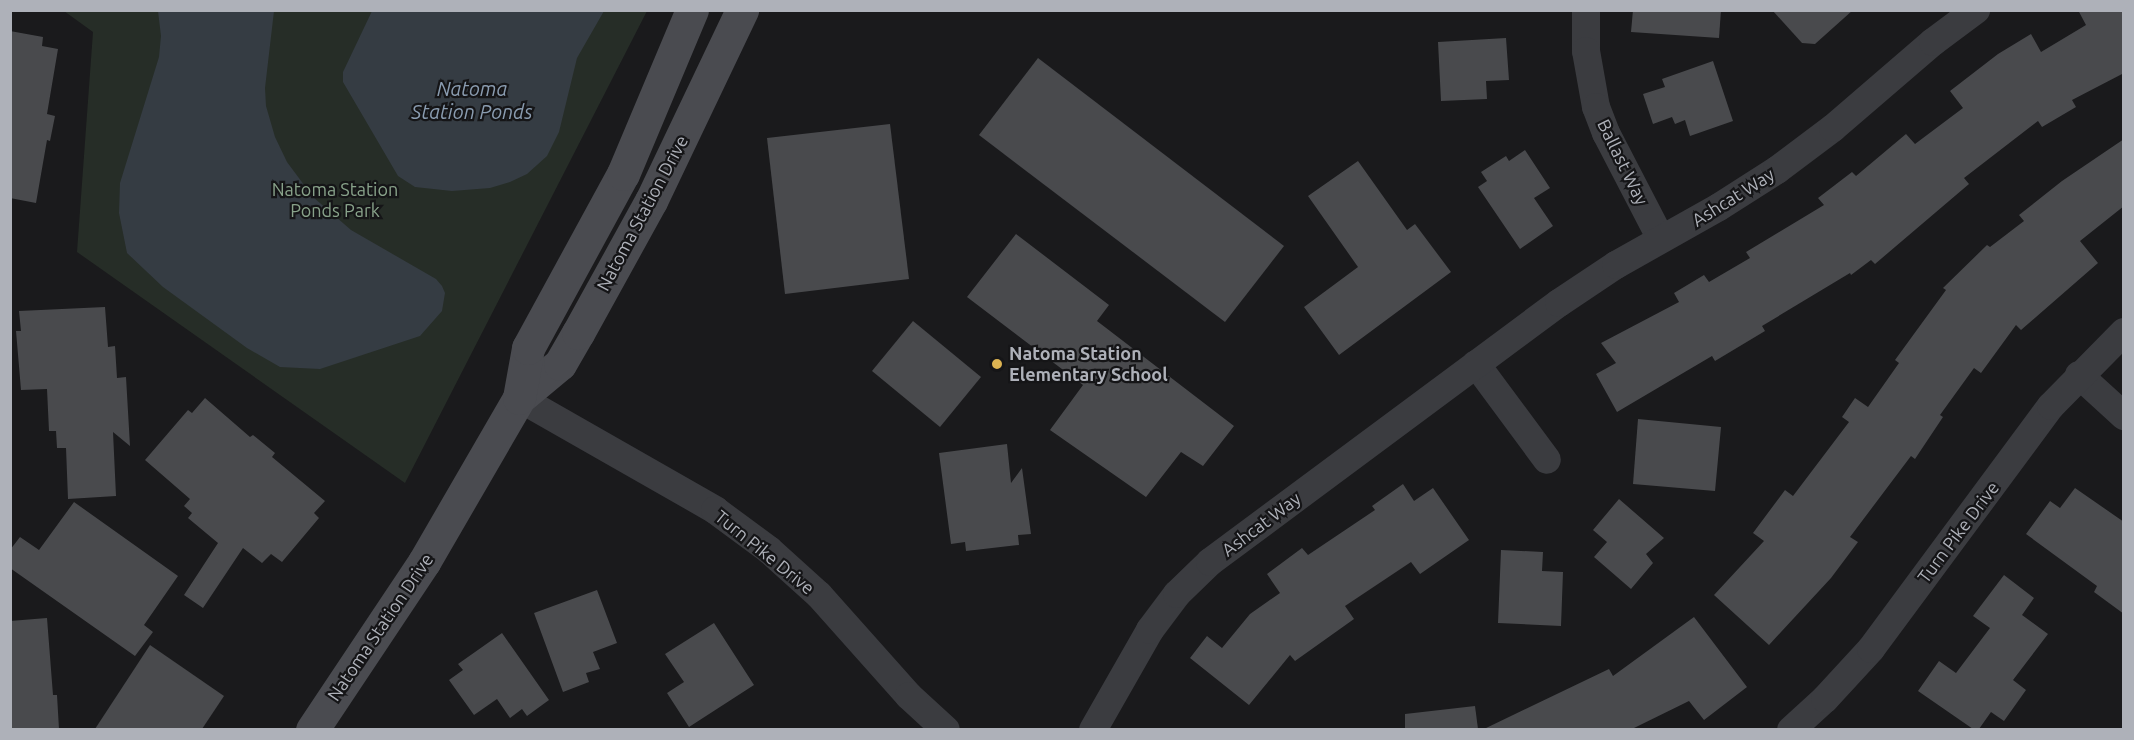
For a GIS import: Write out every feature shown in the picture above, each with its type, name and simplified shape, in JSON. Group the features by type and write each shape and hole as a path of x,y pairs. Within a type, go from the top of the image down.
{"street":[{"name":"Natoma Station Drive","path":"312,729 424,561 519,398 528,348 622,174 692,10"},
{"name":"Natoma Station Drive","path":"519,398 560,364 578,333 651,201 741,10"},
{"name":"Ballast Way","path":"1586,10 1586,51 1596,106 1606,134 1661,239"},
{"name":"Ashcat Way","path":"1093,729 1150,630 1177,594 1210,562 1559,303 1777,170 1833,128 1933,42 1976,10"},
{"name":"Turn Pike Drive","path":"1791,729 1825,699 1871,649 2051,406 2079,375 2124,332"},
{"path":"1476,364 1547,460"},
{"path":"2079,375 2124,416"},
{"name":"Turn Pike Drive","path":"519,398 715,510 769,550 819,596 909,696 946,729"}],"green space":[{"name":"Natoma Station Ponds Park","path":"64,11 647,11 405,483 77,252 93,32"}],"water":[{"name":"Natoma Station Ponds","path":"372,10 604,11 577,58 559,132 547,156 527,174 510,182 490,188 452,191 415,187 398,176 343,82 343,72"},
{"path":"158,11 274,11 265,88 266,106 275,137 287,162 313,197 351,230 436,279 442,286 445,293 442,311 420,336 320,369 280,367 247,348 163,287 127,253 119,213 120,183 159,57 161,36"}],"building":[{"path":"1633,10 1721,10 1719,38 1631,32"},
{"path":"1772,10 1853,10 1815,44 1802,43"},
{"path":"2078,10 2124,10 2124,73 2072,100 2076,107 2042,127 2038,121 1964,178 1969,184 1875,264 1871,260 1851,275 1850,273 1762,326 1765,331 1715,361 1712,356 1617,412 1596,374 1616,363 1601,343 1679,302 1674,293 1704,275 1709,282 1750,258 1746,252 1824,205 1818,198 1852,172 1856,176 1906,134 1915,144 1963,108 1950,91 1998,54 2031,34 2041,52 2086,25"},
{"path":"10,31 43,37 42,46 58,49 47,114 55,116 50,141 47,140 36,203 10,198"},
{"path":"1506,38 1509,80 1486,81 1487,99 1441,101 1438,42"},
{"path":"1038,58 1284,246 1225,322 979,135"},
{"path":"1713,61 1733,121 1690,136 1685,120 1675,124 1672,117 1653,124 1643,94 1665,87 1662,79"},
{"path":"890,124 909,279 785,294 767,138"},
{"path":"2124,139 2124,206 2080,241 2098,263 2021,330 2016,325 1981,373 1974,368 1940,415 1943,417 1915,459 1911,456 1850,537 1858,542 1831,578 1769,645 1714,595 1764,541 1753,533 1785,490 1793,496 1849,422 1842,417 1855,398 1868,407 1899,363 1895,360 1946,290 1943,288 1987,245 1990,247 2024,221 2019,215 2062,181"},
{"path":"1525,150 1550,188 1534,198 1553,226 1520,249 1478,187 1487,181 1481,172 1506,156 1509,161"},
{"path":"1358,161 1407,230 1415,224 1451,272 1339,355 1304,307 1358,267 1308,196"},
{"path":"1016,234 1109,305 1097,321 1234,426 1203,466 1181,452 1146,497 1050,430 1083,385 967,297"},
{"path":"105,307 108,347 115,346 117,378 126,377 130,446 113,432 116,496 68,499 66,448 57,448 56,431 49,431 47,389 21,390 16,331 21,331 19,311"},
{"path":"913,321 981,377 940,427 872,371"},
{"path":"205,398 250,437 253,435 275,453 272,457 325,501 314,513 319,518 282,562 271,554 262,563 243,548 203,608 184,595 218,543 188,518 192,513 184,506 190,499 145,460 188,410 192,413"},
{"path":"1638,419 1721,427 1715,491 1633,484"},
{"path":"1007,444 1011,483 1022,468 1031,534 1018,535 1019,545 966,551 965,542 951,544 939,453"},
{"path":"1403,484 1414,501 1433,488 1469,540 1420,574 1411,562 1345,606 1354,619 1295,661 1290,655 1249,705 1190,658 1207,636 1222,648 1250,614 1280,593 1267,574 1302,548 1308,555 1375,510 1372,506"},
{"path":"2075,488 2124,522 2124,614 2094,592 2097,586 2026,534 2050,501 2060,508"},
{"path":"1619,499 1664,538 1646,554 1653,563 1631,589 1594,557 1607,542 1593,530"},
{"path":"74,502 178,576 144,625 153,632 135,656 10,568 10,550 20,537 39,550"},
{"path":"1501,550 1543,552 1542,571 1563,572 1561,626 1498,623"},
{"path":"2004,575 2034,598 2022,615 2048,634 2013,680 2026,690 2004,721 1991,712 1979,729 1973,729 1918,691 1939,661 1956,673 1990,628 1973,616"},
{"path":"597,590 617,643 593,652 600,669 586,673 589,682 563,692 534,613"},
{"path":"1694,617 1747,687 1704,720 1689,701 1632,729 1484,729 1609,669 1613,676"},
{"path":"47,618 53,695 57,695 59,729 10,729 10,621"},
{"path":"714,623 754,685 689,727 667,693 684,682 665,654"},
{"path":"502,633 549,700 527,716 522,709 510,718 497,699 474,715 449,680 463,670 458,664"},
{"path":"150,645 224,696 202,729 95,729"},
{"path":"1475,706 1478,729 1405,729 1405,714"}],"place":[{"name":"Natoma Station Elementary School","path":"997,364"}]}
